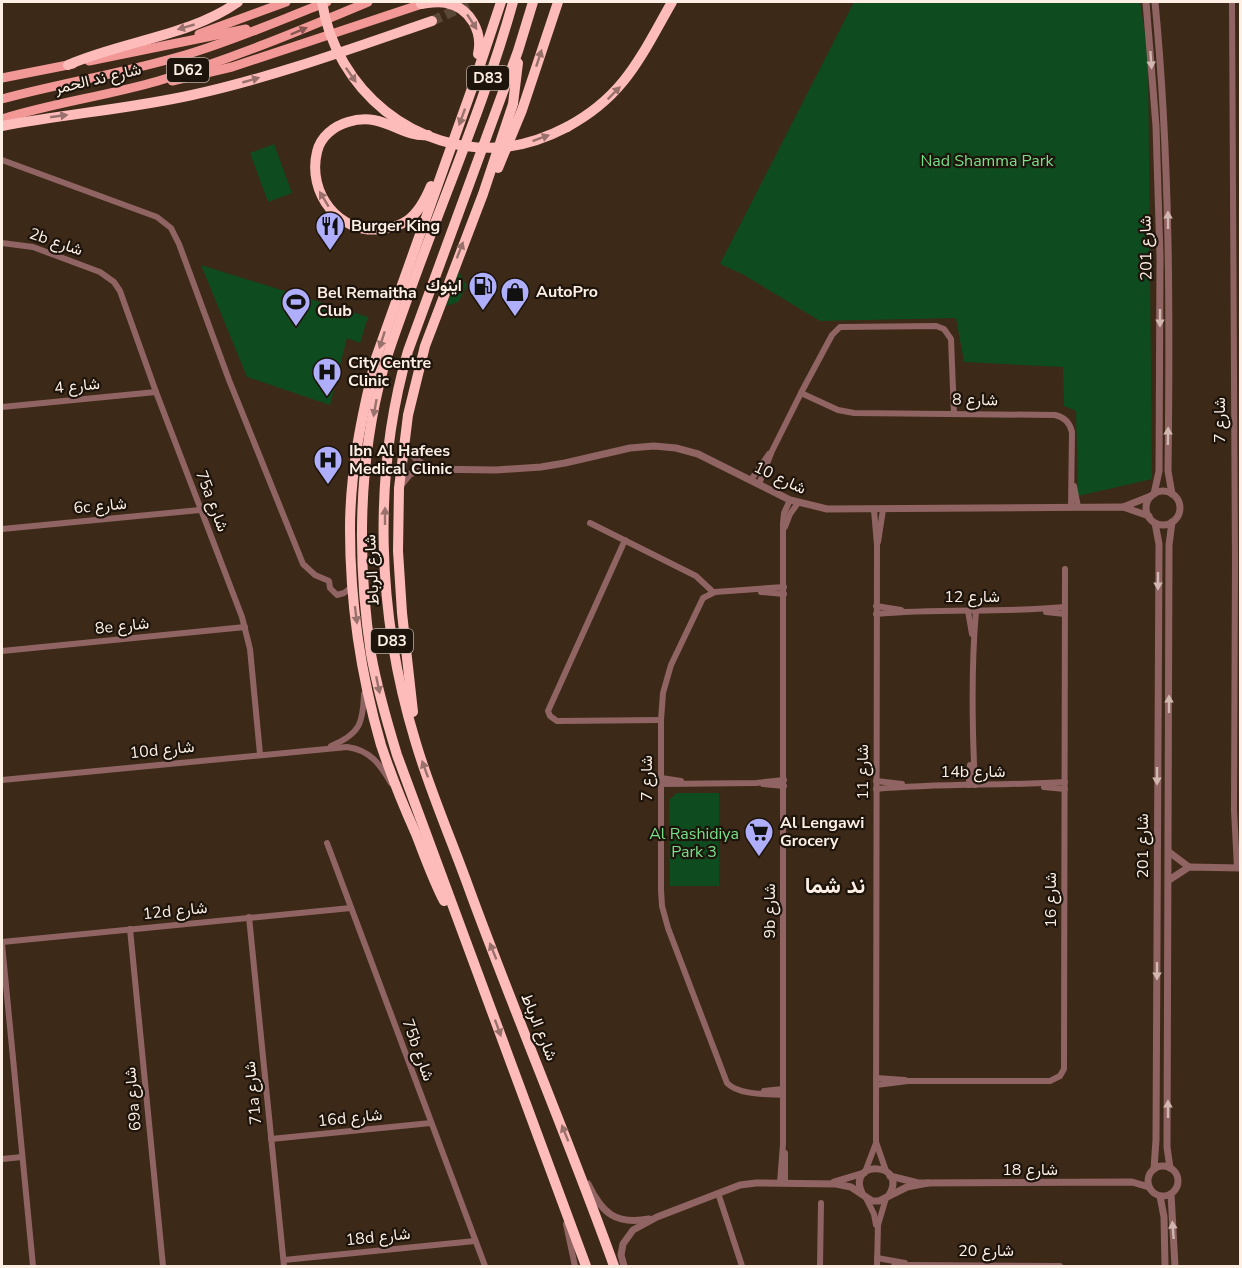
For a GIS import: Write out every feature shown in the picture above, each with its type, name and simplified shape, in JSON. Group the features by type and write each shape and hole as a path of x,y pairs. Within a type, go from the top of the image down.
{"highway":[{"path":"68,65 99,52 201,23 238,2"},
{"path":"321,2 332,40 345,68 374,102 394,118 428,135 460,145 495,147 530,142 567,127 589,114 620,87 636,66 672,2"},
{"path":"426,3 439,2 452,5 464,12 473,22 480,40 475,80"},
{"path":"468,947 441,895 382,746 365,681 352,586 350,529 354,469 365,404 376,358 501,2"},
{"name":"شارع الرباط","path":"513,2 462,155 436,218 384,368 368,451 362,534 363,579 372,654 384,713 397,755 586,1266"},
{"name":"شارع الرباط","path":"533,2 518,51 408,351 392,420 386,465 384,510 387,603 398,674 416,742 489,941 614,1266"},
{"path":"485,189 498,168 522,110 558,2"},
{"path":"2,126 166,100 226,87 322,59 432,21"},
{"path":"416,742 399,573 399,488 408,415 425,345 485,189 513,104 518,51"},
{"path":"428,135 413,135 379,120 350,121 335,128 318,147 314,166 317,187 327,206 340,219 373,230 390,228 407,221 429,191 442,158 452,146"}],"main road":[{"path":"162,47 286,2"},
{"name":"شارع ند الحمر","path":"2,99 129,71 187,55 327,2"},
{"name":"شارع ند الحمر","path":"2,119 157,81 281,38 368,2"},
{"path":"157,81 176,80 232,67 426,3"},
{"path":"2,78 272,24"}],"street":[{"name":"شارع 201","path":"1146,2 1156,126 1160,256 1159,471 1153,495"},
{"name":"شارع 201","path":"1155,2 1168,211 1168,471 1172,494"},
{"name":"شارع 7","path":"1232,2 1237,308 1238,700 1235,838 1237,868"},
{"path":"1232,37 1240,37"},
{"path":"2,160 157,217 171,228 303,564 315,575 328,581 331,590 337,595 345,593 352,586"},
{"name":"2b شارع","path":"2,243 33,247 100,272"},
{"name":"75a شارع","path":"100,272 114,282 120,291 245,627 250,649 260,754"},
{"path":"759,484 772,451 802,391 832,334 837,329 846,326 936,326 944,329 951,339 952,414"},
{"name":"شارع 8","path":"802,391 838,410 854,413 1055,415 1062,417 1069,424 1072,432 1075,507"},
{"name":"شارع 4","path":"2,406 156,392"},
{"path":"404,444 418,461 432,469"},
{"name":"شارع 10","path":"399,488 410,474 424,469 496,470 541,467 630,448 654,446 676,448 698,454 794,501 827,509 1123,507 1149,516"},
{"path":"751,480 772,451"},
{"path":"1163,491 1172,494 1180,506 1178,515 1172,522 1165,525 1155,523 1149,516 1146,506 1153,495 1163,491"},
{"name":"شارع 10","path":"1123,507 1153,495"},
{"name":"9b شارع","path":"783,1183 784,533 794,501"},
{"name":"6c شارع","path":"2,529 200,510"},
{"name":"شارع 11","path":"874,510 877,545 876,1142 888,1174"},
{"name":"شارع 11","path":"877,545 883,510"},
{"name":"شارع 201","path":"1170,1168 1167,1147 1168,545 1172,522"},
{"path":"590,523 696,576 713,592"},
{"name":"شارع 201","path":"1152,1172 1156,1131 1159,544 1155,523"},
{"path":"625,540 548,711 557,721 661,720"},
{"name":"شارع 16","path":"876,1081 1045,1082 1053,1080 1062,1073 1065,1065 1065,569"},
{"path":"696,576 705,596 713,592 784,590"},
{"name":"شارع 7","path":"705,596 699,603 671,665 663,693 661,890 668,928 725,1080 735,1090 783,1092"},
{"name":"شارع 12","path":"876,606 905,611"},
{"path":"968,610 973,637"},
{"name":"شارع 12","path":"876,614 968,610 1065,611"},
{"path":"972,785 973,637 976,610"},
{"name":"8e شارع","path":"2,651 245,627"},
{"name":"10d شارع","path":"325,748 351,736 360,724 365,681"},
{"name":"10d شارع","path":"2,780 346,747 368,753 378,763 406,810"},
{"path":"661,781 784,783"},
{"name":"14b شارع","path":"876,781 908,786"},
{"name":"14b شارع","path":"876,789 908,786 1065,786"},
{"name":"75b شارع","path":"327,843 484,1266"},
{"path":"1169,852 1189,867"},
{"path":"1169,880 1189,867 1237,868"},
{"name":"12d شارع","path":"2,943 351,908"},
{"name":"71a شارع","path":"249,917 284,1263"},
{"name":"69a شارع","path":"130,929 162,1266"},
{"path":"2,943 33,1266"},
{"name":"16d شارع","path":"271,1139 431,1123"},
{"name":"شارع 11","path":"864,1173 876,1142"},
{"path":"2,1160 22,1157"},
{"path":"1164,1166 1170,1168 1178,1176 1179,1183 1171,1194 1160,1196 1149,1187 1152,1172 1164,1166"},
{"path":"829,1183 875,1168 888,1174 892,1189 879,1218 877,1266"},
{"path":"579,1170 598,1203 608,1213 628,1221 657,1217"},
{"name":"شارع 18","path":"1132,1182 1152,1172"},
{"path":"864,1173 860,1184 874,1214 877,1232"},
{"name":"شارع 18","path":"888,1174 909,1182 928,1183 1132,1182 1149,1187"},
{"path":"624,1266 621,1255 625,1239 633,1230 657,1217 748,1184 829,1183 851,1187 865,1197 879,1201 886,1198"},
{"name":"شارع 18","path":"886,1198 907,1187 928,1183"},
{"path":"718,1193 742,1266"},
{"path":"1171,1194 1175,1266"},
{"path":"1160,1196 1164,1217 1165,1266"},
{"path":"820,1203 820,1266"},
{"path":"564,1206 575,1266"},
{"name":"18d شارع","path":"284,1263 475,1241"},
{"name":"شارع 20","path":"877,1258 911,1265"},
{"name":"شارع 20","path":"894,1266 1060,1266"}],"green space":[{"name":"Nad Shamma Park","path":"854,2 1140,2 1148,53 1152,479 1078,496 1076,411 1064,406 1063,367 964,362 956,318 820,321 744,275 720,264"},
{"path":"274,144 292,193 268,202 250,153"},
{"name":"Bel Remaitha Club","path":"201,265 368,317 360,343 347,338 330,405 247,377"},
{"path":"459,272 467,286 458,302 446,306"},
{"name":"Al Rashidiya Park 3","path":"677,793 719,793 719,886 670,886 669,800"}],"tunnel":[{"path":"432,21 473,2"}],"place":[{"name":"Burger King","path":"330,252"},
{"name":"اينوك","path":"483,312"},
{"name":"AutoPro","path":"515,318"},
{"name":"Bel Remaitha Club","path":"296,328"},
{"name":"City Centre Clinic","path":"327,398"},
{"name":"Ibn Al Hafees Medical Clinic","path":"328,486"},
{"name":"Al Lengawi Grocery","path":"759,858"}],"district":[{"name":"ند شما","path":"835,886"}]}
